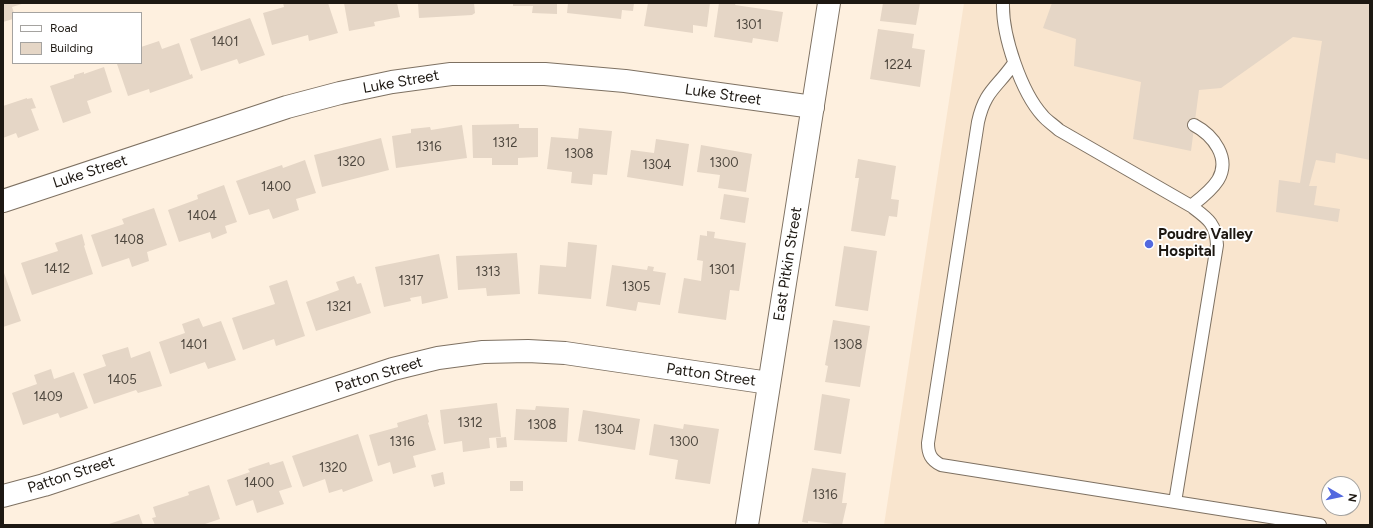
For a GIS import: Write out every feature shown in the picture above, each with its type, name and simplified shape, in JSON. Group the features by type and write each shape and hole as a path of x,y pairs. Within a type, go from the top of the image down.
{"street":[{"name":"East Pitkin Street","path":"747,525 829,3"},
{"name":"Luke Street","path":"3,201 287,107 340,93 392,82 451,74 544,74 625,81 813,107"},
{"name":"Patton Street","path":"3,496 44,485 393,369 438,358 483,352 528,351 565,353 769,383"}],"lane":[{"path":"1003,3 1004,23 1014,63 1042,115 1059,130 1191,206 1209,220 1216,235 1217,245 1175,502"},
{"path":"1014,63 1006,75 989,91 984,101 978,122 928,443 930,457 934,462 941,465 1320,525"},
{"path":"1191,206 1206,195 1218,180 1222,163 1220,152 1210,135 1194,125"}],"shaded area":[{"name":"Poudre Valley Hospital","path":"964,3 1370,3 1370,525 884,525"}],"building":[{"path":"3,3 25,3 12,7 14,12 12,12 12,19 3,22"},
{"path":"283,3 328,3 338,33 309,41 308,35 272,45 263,13 284,7"},
{"path":"344,3 397,3 400,17 374,22 375,26 349,31"},
{"path":"418,3 474,3 475,13 472,15 419,18"},
{"path":"513,3 557,3 557,14 532,13 533,6 513,6"},
{"path":"568,3 634,3 633,11 622,10 621,19 567,13"},
{"path":"648,3 710,3 707,27 693,25 693,33 644,26"},
{"path":"719,3 736,3 735,5 783,12 778,42 753,38 752,43 714,37"},
{"path":"883,3 920,3 916,25 880,21"},
{"path":"1052,3 1370,3 1370,160 1336,153 1335,163 1316,160 1309,186 1317,186 1314,205 1340,209 1338,222 1276,212 1279,180 1300,183 1322,41 1293,37 1221,88 1199,90 1191,151 1133,139 1141,82 1074,66 1076,39 1043,28"},
{"path":"250,18 265,55 239,64 237,59 201,71 190,39"},
{"path":"878,29 914,34 912,48 925,50 920,87 870,79"},
{"path":"159,41 162,49 179,43 190,75 192,74 193,78 150,93 149,89 128,96 117,64 142,64 142,47"},
{"path":"104,67 112,92 87,101 91,113 63,123 50,86 74,78 74,75 84,72 84,74"},
{"path":"27,98 32,98 36,108 31,109 39,130 18,138 16,133 3,138 3,106"},
{"path":"519,124 519,128 538,128 538,157 518,158 518,165 492,165 492,158 473,158 472,125"},
{"path":"462,125 467,158 396,168 392,136 411,133 411,129 430,127 431,130"},
{"path":"579,128 612,131 607,175 593,174 592,185 571,183 572,172 547,169 551,137 578,139"},
{"path":"381,138 389,170 322,187 314,155"},
{"path":"656,139 689,144 683,186 627,177 631,150 654,153"},
{"path":"701,145 752,154 746,192 718,188 720,175 697,172"},
{"path":"858,159 896,166 891,199 899,200 897,217 889,216 885,236 851,231 859,178 855,178"},
{"path":"305,160 316,193 296,199 299,210 273,219 269,209 249,215 236,181 282,165 283,168"},
{"path":"224,185 237,222 225,226 227,233 212,239 210,232 179,242 168,210 198,199 197,195"},
{"path":"724,194 749,198 745,223 720,219"},
{"path":"154,208 167,245 147,252 149,261 132,267 129,258 102,267 91,235 124,224 122,219"},
{"path":"707,231 715,232 714,238 746,243 739,291 730,290 726,320 678,313 684,278 701,281 703,261 697,260 700,235 707,236"},
{"path":"82,234 84,246 93,274 32,295 21,263 58,251 55,243"},
{"path":"568,242 597,245 591,299 538,294 540,265 566,267"},
{"path":"844,246 877,251 868,311 835,306"},
{"path":"517,253 520,294 487,296 486,288 458,290 456,256"},
{"path":"439,254 448,298 422,304 421,296 410,298 411,301 384,307 375,267"},
{"path":"612,265 647,270 648,266 654,267 653,271 666,273 660,305 638,302 636,311 606,306"},
{"path":"3,270 21,321 3,327"},
{"path":"354,276 357,284 361,283 371,313 316,331 306,302 339,290 336,282"},
{"path":"287,280 305,336 276,346 274,339 243,350 232,318 275,304 269,286"},
{"path":"199,318 203,327 221,321 236,360 208,369 205,362 170,374 159,342 185,333 182,324"},
{"path":"833,320 870,326 860,387 825,382 828,366 825,365"},
{"path":"128,347 131,358 150,351 162,386 138,393 136,390 94,404 83,374 106,366 102,355"},
{"path":"51,369 54,379 74,372 88,408 60,418 58,413 23,425 12,393 37,384 34,375"},
{"path":"822,394 850,399 841,454 814,450"},
{"path":"497,403 501,437 489,438 490,448 463,452 462,441 444,444 440,410"},
{"path":"536,406 569,408 567,442 514,440 516,409 535,410"},
{"path":"583,410 640,419 635,450 578,441"},
{"path":"427,414 428,423 436,450 413,456 416,467 393,474 390,462 378,466 369,435 398,427 397,423"},
{"path":"654,424 683,429 684,424 719,429 710,484 675,479 678,460 649,455"},
{"path":"358,434 373,481 343,492 342,489 329,493 325,479 303,487 292,456"},
{"path":"506,437 507,447 497,448 496,438"},
{"path":"283,461 292,487 279,491 284,504 257,513 253,500 236,506 227,480 250,472 248,469 269,462 270,465"},
{"path":"812,468 846,473 842,503 847,503 842,525 808,521 808,523 802,522"},
{"path":"443,472 445,484 434,487 431,475"},
{"path":"510,481 523,481 523,491 510,491"},
{"path":"209,485 220,519 202,525 155,525 152,518 156,517 153,507 189,495 188,492"},
{"path":"139,514 143,525 106,525"}],"place":[{"name":"Poudre Valley Hospital","path":"1149,244"}]}
